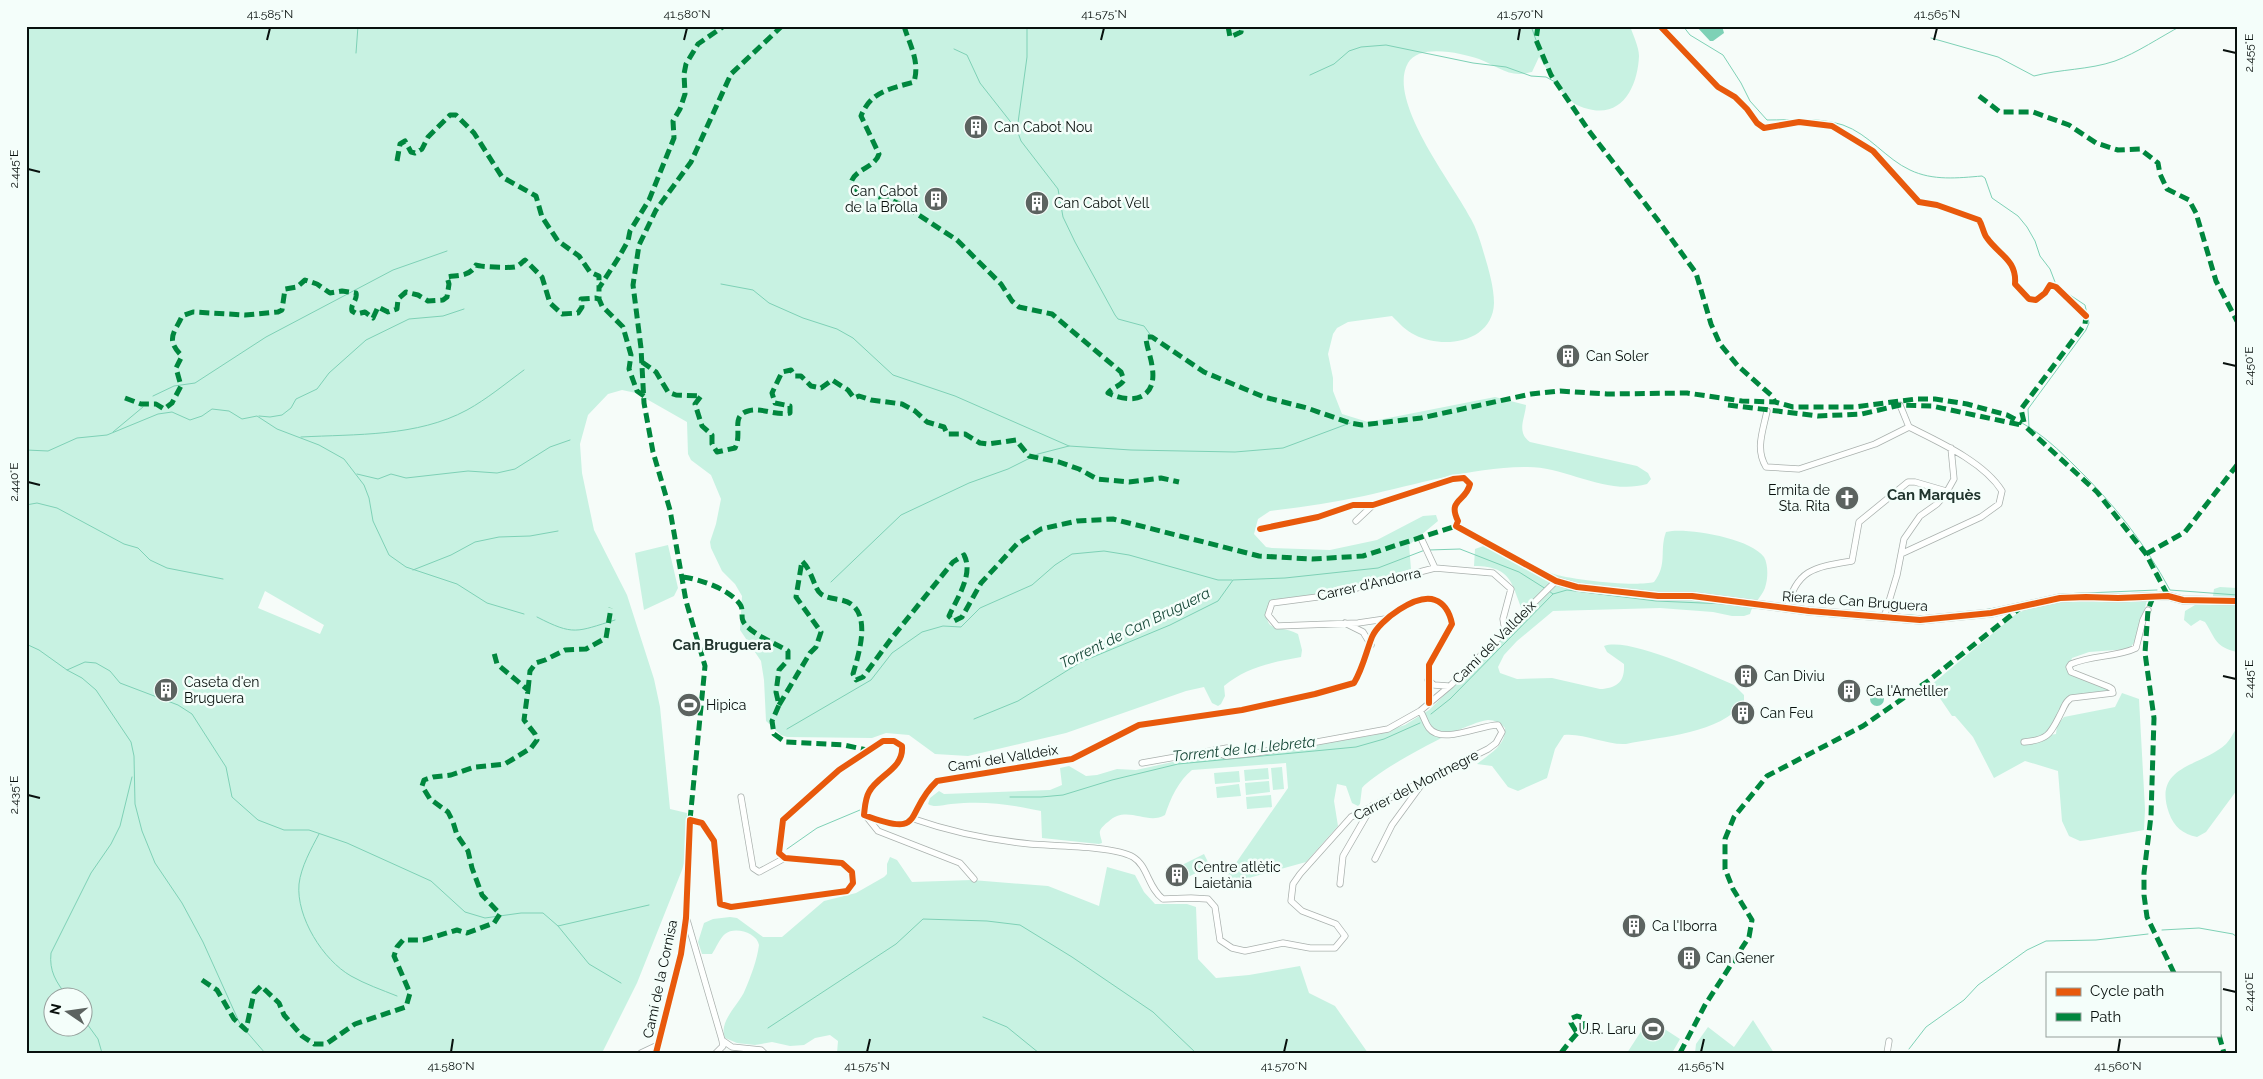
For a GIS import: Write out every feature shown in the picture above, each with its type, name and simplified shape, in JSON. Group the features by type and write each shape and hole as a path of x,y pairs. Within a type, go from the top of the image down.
{"street":[{"path":"1900,405 1909,427 1952,448 1995,480 2002,491 1999,504 1981,517 1903,553"},
{"path":"1767,412 1759,447 1761,458 1766,467 1799,469 1874,444 1909,427"},
{"path":"1884,618 1903,553 1904,539 1920,516 1937,504 1954,479 1952,448"},
{"path":"1260,529 1318,517 1353,505 1373,505 1453,479 1464,478 1470,484 1468,491 1455,504 1454,512 1458,521 1456,526 1556,580"},
{"path":"1787,609 1790,595 1799,579 1812,571 1830,564 1852,561 1859,522 1908,482 1915,482 1946,491"},
{"path":"1356,521 1373,505"},
{"path":"1421,538 1435,568"},
{"name":"Carrer d'Andorra","path":"1385,619 1277,626 1268,615 1272,603 1325,596 1435,568 1493,573 1511,589 1503,619 1505,631"},
{"name":"Riera de Can Bruguera","path":"1556,580 1577,587 1658,596 1692,596 1787,609 1920,620 1956,618 1991,613 2060,598 2168,596 2183,600 2237,601"},
{"name":"Camí del Valldeix","path":"1428,680 1434,685 1445,687 1451,685 1556,580"},
{"name":"Camí del Valldeix","path":"914,819 925,792 937,782 1072,760 1139,725 1242,710 1315,694 1354,683 1362,669 1371,645 1372,636 1385,619 1406,606 1424,599 1436,600 1449,611 1452,624 1429,665 1429,703"},
{"path":"2024,742 2040,740 2049,736 2066,702 2071,698 2113,693 2109,687 2071,672 2069,667 2071,664 2081,660 2131,651 2136,648 2143,620 2148,610"},
{"path":"1343,623 1363,632 1371,645"},
{"path":"1142,763 1227,748 1242,754 1388,728 1420,710 1451,685"},
{"name":"Carrer del Montnegre","path":"914,819 941,829 1028,843 1097,849 1130,855 1140,861 1155,893 1162,899 1208,899 1215,907 1220,940 1232,948 1245,950 1283,942 1310,948 1335,948 1345,936 1336,924 1302,911 1292,901 1293,884 1351,817 1488,749 1496,743 1502,732 1498,725 1488,725 1450,735 1436,733 1428,727 1426,719 1420,710"},
{"path":"741,797 753,868 759,872 785,858 779,853 783,820 839,770 883,740 894,741 902,746 903,754 897,765 869,791 864,815 878,831 960,864 974,878"},
{"path":"1375,859 1392,825 1423,782"},
{"path":"1340,884 1343,856 1372,806"},
{"path":"864,815 887,824 903,825 914,819"},
{"name":"Camí de la Cornisa","path":"656,1053 680,954 686,918 690,820 702,823 714,841 720,904 731,907 847,891 853,883 852,872 842,863 785,858"},
{"path":"686,918 722,1040 723,1046 716,1053"},
{"path":"722,1040 732,1047 761,1050 764,1053"},
{"path":"1887,1053 1889,1041"},
{"path":"641,1053 658,1045"}],"shaded area":[{"path":"26,26 1630,26 1639,52 1636,77 1628,95 1614,107 1604,110 1584,108 1570,100 1564,95 1539,57 1532,72 1521,74 1510,73 1479,59 1452,52 1431,51 1421,53 1408,63 1404,79 1406,99 1425,142 1473,222 1488,267 1493,289 1494,303 1492,316 1485,327 1476,334 1452,342 1427,340 1415,335 1392,316 1348,322 1337,328 1333,334 1328,354 1333,378 1333,391 1342,414 1368,422 1495,397 1526,405 1522,430 1530,442 1637,466 1648,473 1651,479 1647,484 1631,487 1616,486 1554,470 1524,467 1504,468 1444,477 1341,501 1270,511 1258,519 1254,534 1266,547 1272,548 1330,550 1377,540 1423,516 1436,515 1438,521 1409,545 1411,569 1310,597 1270,602 1267,620 1269,624 1273,627 1298,634 1302,650 1301,657 1270,663 1241,674 1224,686 1225,696 1218,706 1212,703 1204,687 1186,691 1066,733 968,756 935,754 909,735 886,733 872,738 787,737 781,735 766,721 761,661 740,630 742,596 735,584 722,571 711,548 710,542 721,499 711,475 691,460 688,454 687,422 636,393 622,390 608,394 588,415 580,444 582,473 594,530 627,595 654,679 660,707 670,809 687,813 686,857 682,870 637,983 602,1053 26,1053","holes":["265,591 324,625 320,634 258,608"]},
{"path":"1696,26 1722,26 1724,33 1710,41"},
{"path":"1666,532 1721,536 1747,545 1764,557 1767,570 1766,584 1750,614 1732,616 1713,612 1660,608 1553,611 1517,641 1504,655 1498,667 1500,673 1517,679 1552,678 1600,689 1619,683 1624,670 1624,664 1607,652 1604,646 1616,645 1649,651 1734,685 1744,695 1744,702 1734,713 1706,727 1673,736 1626,744 1564,735 1555,749 1547,778 1518,791 1508,787 1492,766 1477,764 1500,745 1505,734 1505,728 1499,723 1488,720 1477,723 1422,748 1384,770 1362,788 1360,804 1358,806 1352,803 1346,786 1337,784 1334,801 1338,826 1306,862 1220,886 1288,788 1286,763 1192,770 1176,790 1165,815 1158,818 1130,815 1115,817 1101,830 1102,843 1099,844 1042,838 1041,811 986,803 936,806 928,804 930,798 939,791 944,794 1050,790 1062,785 1060,768 1069,766 1086,776 1097,775 1117,769 1136,770 1177,761 1251,755 1338,741 1374,735 1405,725 1429,710 1525,616 1514,587 1504,574 1487,567 1474,566 1475,549 1489,544 1496,546 1537,567 1560,576 1602,582 1645,583 1654,582 1658,575 1661,569"},
{"path":"668,545 678,588 674,596 644,610 635,553"},
{"path":"2220,587 2237,588 2237,652 2220,645 2205,622 2200,620 2191,626 2184,620 2185,611 2195,605 2212,603 2214,589"},
{"path":"2147,600 2137,639 2129,649 2089,652 2072,658 2068,671 2112,689 2113,693 2071,698 2050,735 2056,734 2057,725 2064,717 2115,707 2122,693 2139,699 2145,809 2144,830 2080,841 2069,836 2062,821 2058,771 2025,761 1994,778 1973,737 1955,716 1952,716 1931,685 2016,614 2031,608 2063,601"},
{"path":"1874,692 1880,692 1884,699 1880,706 1874,706 1870,702 1870,696"},
{"path":"2237,728 2237,790 2206,832 2197,837 2187,834 2176,826 2171,818 2166,797 2167,785 2173,776 2182,769 2216,752 2226,744"},
{"path":"1282,767 1284,789 1273,790 1271,768"},
{"path":"1268,768 1269,779 1245,781 1244,770"},
{"path":"1239,771 1240,782 1215,784 1214,773"},
{"path":"1269,781 1270,792 1246,795 1245,783"},
{"path":"1239,784 1241,796 1217,798 1216,787"},
{"path":"1271,795 1272,807 1247,809 1246,797"},
{"path":"1204,854 1210,866 1186,878 1180,866"},
{"path":"890,857 897,860 912,882 972,880 1048,886 1099,906 1107,867 1135,875 1144,892 1155,904 1187,904 1196,907 1198,959 1216,978 1249,975 1300,966 1309,993 1335,1006 1368,1053 837,1053 838,1041 830,1035 815,1038 804,1045 790,1046 772,1042 755,1045 737,1043 725,1038 724,1025 745,990 754,968 759,945 750,934 734,931 723,936 712,954 702,954 698,942 704,923 713,919 737,918 763,937 782,937 824,901 856,893 884,877 887,874 887,864"},
{"name":"U.R. Laru","path":"1649,1019 1680,1039 1672,1053 1627,1053"},
{"path":"1753,1020 1774,1053 1695,1053 1696,1044 1708,1027 1734,1047"}],"waterway":[{"path":"356,53 358,26"},
{"path":"1027,26 1027,57 1017,130 1021,141 1058,189 1063,217 1115,315 1118,319 1144,326 1152,337"},
{"path":"1531,26 1536,40"},
{"path":"1683,26 1690,35 1723,55 1750,101 1767,120 1834,122 1861,134 1893,160 1910,170 1928,176 1946,178 1982,176 1985,178 1992,198 2018,216 2035,241 2040,256 2050,269 2055,282 2064,291 2085,305 2089,323 2086,330 2028,409 2029,427"},
{"path":"1931,38 1998,57 2034,76 2115,61 2181,26"},
{"path":"1310,75 1334,64 1349,51 1361,47 1386,45 1473,63 1506,67 1531,76 1546,77 1557,83"},
{"path":"954,49 967,55 980,83 1017,130"},
{"path":"153,396 174,386 195,383 266,337 393,270 447,251"},
{"path":"721,284 753,290 769,303 803,318 837,329 853,338 893,375 955,396 1069,446 1131,450 1235,452 1283,448 1350,423"},
{"path":"259,416 282,415 291,408 296,399 317,389 329,373 366,340 409,319 443,316 464,309"},
{"path":"301,437 407,430 448,419 489,396 524,370"},
{"path":"113,432 143,407"},
{"path":"26,450 48,451 77,438 107,435 158,414 172,412 190,420 202,416 212,409 229,411 242,419 257,416 277,429 319,445 344,459 364,485 369,498 373,521 389,555 406,567 457,584 487,603 524,614"},
{"path":"2022,423 2056,448 2103,495 2139,540 2170,590 2237,595"},
{"path":"357,474 378,479 391,474 406,478 468,471 497,473 515,469 550,447 570,440"},
{"path":"831,582 901,515 969,483 1008,469 1038,454 1069,446"},
{"path":"26,505 37,503 57,508 124,544 138,548 150,560 167,568 223,579"},
{"path":"413,570 451,555 475,542 499,537 530,536 558,531"},
{"name":"Torrent de Can Bruguera","path":"1429,550 1460,549 1519,572 1546,589"},
{"name":"Torrent de Can Bruguera","path":"974,719 1018,701 1081,662 1170,625 1218,601 1233,580 1285,578 1378,568 1425,550"},
{"path":"787,729 871,680 892,653 922,632 943,626 961,627 980,608 1032,585 1055,565 1072,554 1104,551 1129,555 1218,580 1232,580"},
{"name":"Torrent de Can Bruguera","path":"1549,591 1553,594 1567,590 1656,601 1726,604"},
{"name":"Torrent de Can Bruguera","path":"2062,594 2157,590"},
{"name":"Torrent de la Llebreta","path":"1431,714 1450,699 1553,594"},
{"name":"Torrent de Can Bruguera","path":"2043,598 2058,595"},
{"name":"Torrent de Can Bruguera","path":"1984,610 1995,608"},
{"name":"Torrent de Can Bruguera","path":"1894,614 1925,616"},
{"path":"537,617 559,627 575,630 615,620"},
{"path":"26,644 39,650 67,670 85,662 96,663 110,671 120,683 178,705 192,714 226,767 232,797 258,820 284,830 309,830 347,843 431,881 465,912 485,918 521,913 543,913 558,926 649,905"},
{"path":"67,670 82,678 96,690 131,742 134,756 135,804 142,831 155,863 182,903 203,942 240,1024 265,1053"},
{"name":"Torrent de la Llebreta","path":"1010,797 1063,795 1112,780 1178,764 1356,747 1384,739 1420,723"},
{"path":"60,986 54,976 51,965 51,953 91,873 111,844 120,826 132,777"},
{"name":"Torrent de la Llebreta","path":"787,849 817,828 860,810"},
{"path":"319,834 304,865 299,884 302,910 313,936 321,949 341,969 362,982 397,996"},
{"path":"768,1028 896,944 923,919 987,921 1020,925 1072,957 1153,1012 1196,1053"},
{"path":"558,926 589,964 621,983"},
{"path":"2162,930 2199,928 2233,934 2237,937"},
{"path":"1909,1049 1926,1027 1964,1000 1978,985 2027,950 2046,941 2096,940 2148,934"},
{"path":"983,1017 1007,1027 1039,1053"},
{"path":"92,1031 98,1039 102,1053"}],"marked path":[{"path":"644,396 637,391 629,369 631,355 623,327 602,306 599,299 599,288 619,257 628,241 630,231 649,200 674,138 673,121 680,109 685,94 684,74 686,64 698,44 724,26"},
{"path":"690,820 705,666 686,601 670,510 653,452 644,403 641,348 633,285 639,245 656,210 691,162 731,74 782,26"},
{"path":"904,26 915,60 916,74 914,82 882,92 870,101 865,108 861,116 879,154 877,159 853,178 851,183 853,188 908,208 957,240 1001,284 1012,301 1019,307 1052,314 1121,372 1124,380 1108,393 1117,397 1134,398 1142,396 1151,386 1153,377 1152,366 1146,339 1147,337 1152,337 1204,372 1264,397 1362,425 1421,418 1531,394 1560,391 1607,394 1687,393 1742,401 1775,402 1793,407 1854,407 1916,399 1935,399 1967,404 2007,415 2022,423"},
{"path":"1228,26 1230,37 1241,32 1242,26"},
{"path":"1538,26 1536,40 1551,75 1589,131 1696,273 1711,324 1720,344 1738,366 1772,396 1775,402"},
{"path":"1979,96 2000,112 2033,112 2069,125 2096,143 2118,150 2140,149 2158,163 2160,174 2167,189 2189,200 2196,213 2216,281 2237,321"},
{"path":"397,161 400,144 405,141 411,152 415,153 422,149 428,137 450,115 456,115 474,133 502,177 536,196 542,217 558,241 579,256 590,272 599,276 599,288"},
{"path":"125,398 141,404 156,404 164,409 172,403 181,386 176,368 181,358 172,339 182,316 193,312 245,315 278,312 282,310 285,289 297,287 305,280 317,284 330,293 342,291 356,293 352,311 357,314 365,312 373,318 378,307 388,312 397,309 398,299 406,292 418,295 428,301 443,300 447,297 449,284 447,277 467,274 476,265 515,267 525,260 542,277 550,303 562,314 578,313 582,307 581,299 599,299"},
{"path":"2024,422 2021,409 2085,324 2086,316 2082,313"},
{"path":"642,362 656,372 668,392 676,395 701,396 695,404 702,426 712,435 712,444 717,452 735,448 738,437 738,421 743,413 753,410 790,413 790,406 775,403 772,393 782,372 791,370 795,376 801,376 811,386 821,388 832,380 848,390 854,398 859,396 871,400 902,404 915,411 927,422 944,427 947,434 965,434 980,443 988,444 1016,440 1029,456 1059,462 1079,469 1097,479 1129,482 1161,478 1179,482"},
{"path":"1728,405 1818,416 1862,414 1900,405 1932,406 2021,425"},
{"path":"2027,428 2097,492 2146,554 2168,596"},
{"path":"2146,554 2185,532 2237,465"},
{"path":"779,705 810,653 816,647 821,632 796,597 802,561 809,570 821,594 848,602 857,610 862,628 860,648 853,674 856,680 863,677 953,562 964,555 967,562 966,578 949,616 954,621 962,617 981,583 1017,544 1041,529 1077,521 1113,519 1259,556 1312,559 1363,556 1456,526"},
{"path":"683,577 715,586 731,595 741,606 742,619 746,626 788,651 788,660 779,670 776,692 779,705 772,721 774,734 785,742 844,745 867,750"},
{"path":"2153,597 2148,610 2145,653 2154,718 2151,816 2144,873 2144,895 2147,917 2174,972"},
{"path":"528,690 530,671 536,663 565,650 586,649 606,638 611,608"},
{"path":"1680,1053 1705,1005 1749,937 1752,920 1733,889 1725,869 1725,839 1734,817 1767,776 1863,726 1928,681 2019,609"},
{"path":"202,980 217,990 234,1019 246,1030 254,993 261,986 279,1003 284,1015 302,1036 314,1044 326,1044 355,1024 406,1007 410,993 394,956 397,947 403,940 423,940 457,930 467,933 494,923 500,914 482,895 468,851 457,835 448,812 430,799 422,786 424,780 433,777 451,775 475,767 505,764 531,748 537,740 535,734 524,720 528,690 497,664 493,649"},
{"path":"1561,1053 1584,1025 1583,1018 1577,1016 1572,1018 1571,1023 1577,1033"},
{"path":"2219,1036 2224,1053"}],"cycle path":[{"path":"1660,26 1718,87 1735,97 1757,123 1764,128 1799,122 1832,126 1873,151 1919,202 1937,205 1979,220 1987,238 2010,263 2015,276 2015,284 2029,299 2036,300 2045,293 2050,285 2056,287 2086,316"},
{"path":"1260,529 1318,517 1353,505 1373,505 1453,479 1464,478 1470,484 1468,490 1456,504 1455,514 1458,521 1456,526 1556,581 1577,587 1658,596 1692,596 1809,611 1920,620 1991,613 2060,598 2168,596 2183,600 2237,601"},
{"path":"656,1053 681,954 686,918 690,820 702,823 714,841 720,904 731,907 847,891 853,883 852,872 842,863 785,858 779,853 783,820 839,770 883,741 894,741 902,746 902,754 895,766 869,792 864,815 884,822 906,823 911,819 920,803 937,781 1072,759 1139,725 1242,710 1315,694 1354,683 1372,637 1382,623 1409,604 1427,599 1435,600 1445,607 1452,624 1429,665 1429,703"}],"place":[{"name":"Can Cabot Nou","path":"976,127"},
{"name":"Can Cabot de la Brolla","path":"936,199"},
{"name":"Can Cabot Vell","path":"1037,203"},
{"name":"Can Soler","path":"1568,356"},
{"name":"Ermita de Sta. Rita","path":"1847,498"},
{"name":"Can Diviu","path":"1746,676"},
{"name":"Caseta d'en Bruguera","path":"166,690"},
{"name":"Ca l'Ametller","path":"1849,691"},
{"name":"Hipica","path":"689,705"},
{"name":"Can Feu","path":"1743,713"},
{"name":"Centre atlètic Laietània","path":"1177,875"},
{"name":"Ca l'Iborra","path":"1634,926"},
{"name":"Can Gener","path":"1689,958"},
{"name":"U.R. Laru","path":"1653,1029"}],"district":[{"name":"Can Marquès","path":"1934,495"},
{"name":"Can Bruguera","path":"722,645"}]}
